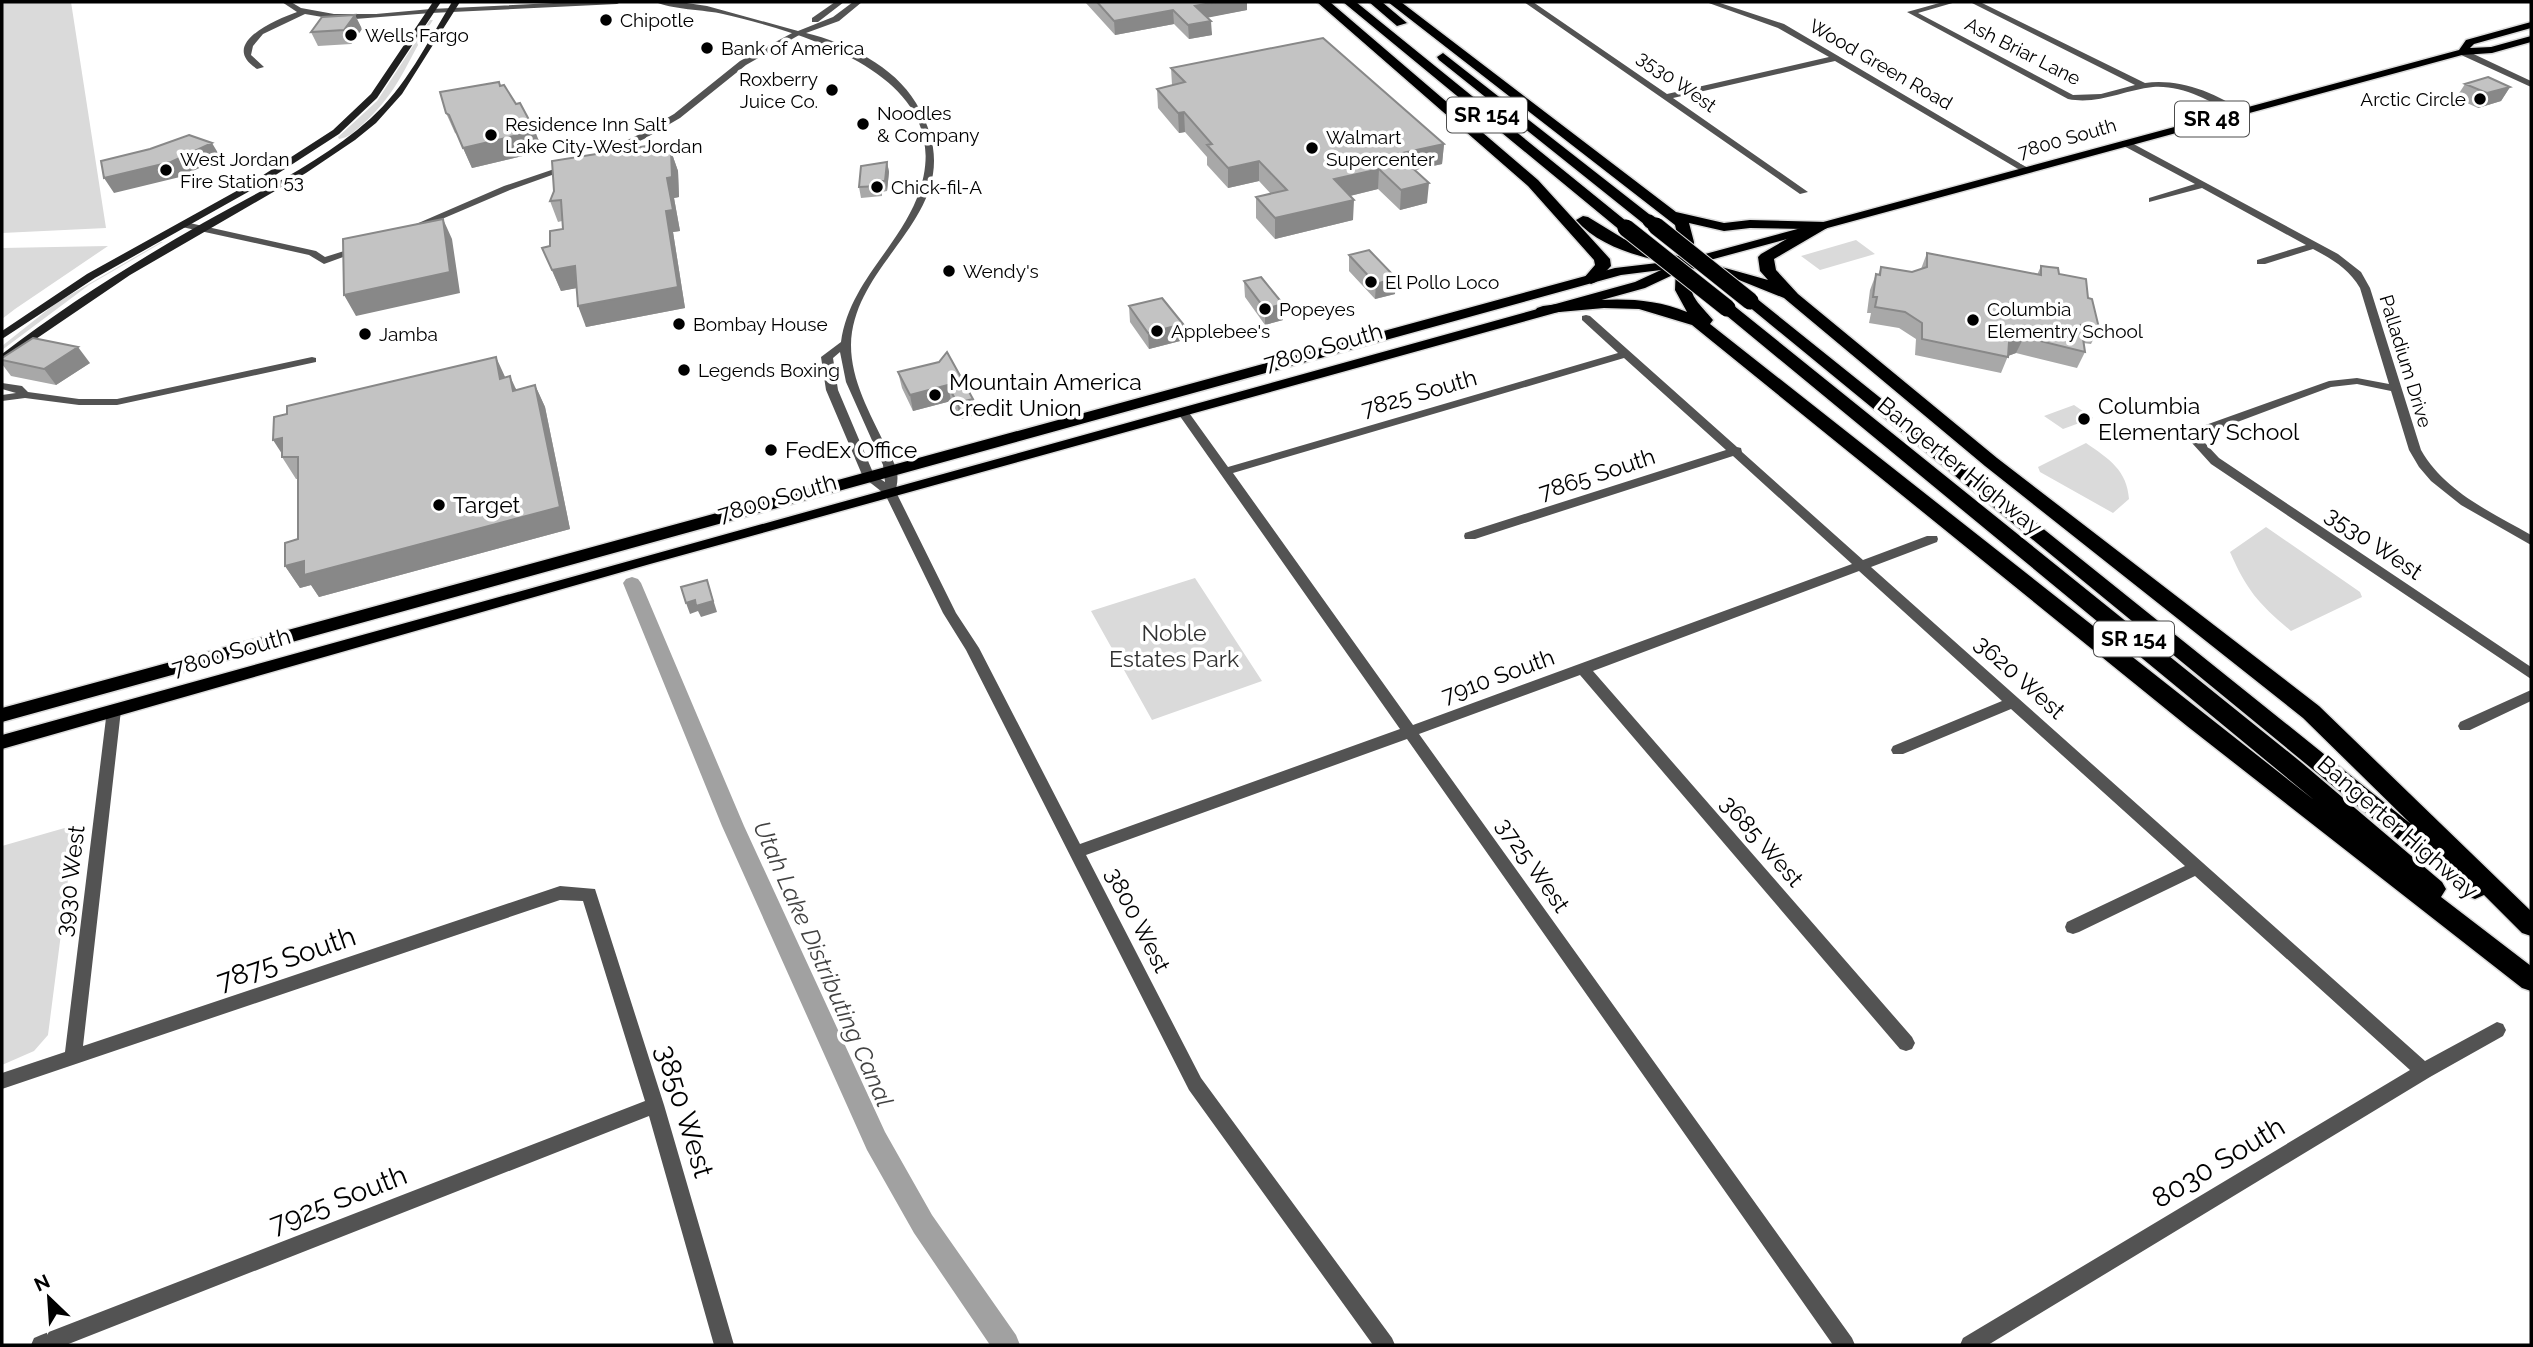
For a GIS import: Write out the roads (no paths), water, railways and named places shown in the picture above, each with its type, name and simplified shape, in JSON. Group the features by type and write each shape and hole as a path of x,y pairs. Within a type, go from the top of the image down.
{"highway":[{"path":"1323,2 1451,109 1533,183 1602,259 1603,266 1591,279"},
{"name":"Bangerter Highway","path":"1349,2 2294,769 2411,868 2531,980"},
{"name":"Bangerter Highway","path":"1375,2 1750,301 2531,934"},
{"path":"1394,2 1675,216 1688,236 1682,288 1687,302 1728,344"},
{"path":"1533,183 1615,243 1684,264 1738,274 1792,297"},
{"path":"1675,216 1724,227 1822,225"},
{"path":"1822,225 1766,257 1768,271 1792,297 1991,462 2311,712 2531,926"},
{"path":"1543,311 1618,301 1668,309 1698,323 1728,344 2195,720 2531,980"}],"main road":[{"path":"2,336 91,276 185,225 309,151 347,123 374,96 437,2"},
{"path":"2,359 57,315 337,148 377,117 392,103 456,2"},
{"name":"7800 South","path":"2462,52 2470,41 2531,25"},
{"name":"7800 South","path":"2,715 1620,271 1684,264 2462,52 2492,50 2531,39"},
{"name":"7800 South","path":"2,742 890,492 1640,285 1684,264"},
{"path":"481,607 484,599 499,592 579,570 606,558 614,548"}],"street":[{"path":"286,2 303,12 337,16 617,2"},
{"path":"660,2 734,14 838,46 886,75 911,100 925,125 930,147 929,172 922,196 912,218 858,301 849,323 845,344 855,392 891,471 890,492"},
{"path":"797,34 805,25 840,2"},
{"path":"390,237 507,188 585,162 630,143 677,116 743,63 797,34 836,19 858,2"},
{"name":"3530 West","path":"1528,2 1803,192"},
{"name":"Wood Green Road","path":"1710,2 1782,26 2028,171"},
{"name":"Ash Briar Lane","path":"1952,2 1911,12 2071,97 2094,99 2143,86 2165,84 2185,87 2238,112"},
{"path":"1974,2 2143,86"},
{"path":"260,67 247,55 251,42 270,27 303,12"},
{"path":"2462,52 2531,84"},
{"path":"1665,97 1837,58"},
{"name":"Palladium Drive","path":"2125,144 2343,262 2362,281 2415,450 2431,475 2456,495 2531,541"},
{"path":"2152,200 2203,185"},
{"path":"185,225 312,253 324,261 370,245"},
{"path":"2261,262 2315,245"},
{"name":"3620 West","path":"1586,318 1863,564 2424,1071"},
{"path":"845,344 827,357 828,376 869,477 890,492"},
{"name":"7825 South","path":"1224,472 1626,354"},
{"path":"2,398 25,395 79,402 117,402 312,359"},
{"name":"3530 West","path":"2397,388 2353,381 2329,384 2204,430 2197,435 2197,443 2215,461 2531,674"},
{"path":"2,386 18,388 25,395"},
{"name":"3725 West","path":"1182,412 1845,1345"},
{"name":"7865 South","path":"1470,536 1737,451"},
{"name":"3800 West","path":"890,492 954,626 972,648 1195,1084 1385,1345"},
{"name":"7910 South","path":"1077,852 1933,539"},
{"name":"3685 West","path":"1583,669 1906,1043"},
{"path":"2465,726 2531,695"},
{"path":"1898,750 2013,702"},
{"name":"3930 West","path":"73,1058 114,710"},
{"path":"2073,927 2198,867"},
{"name":"7875 South","path":"2,1081 560,893 589,894"},
{"name":"3850 West","path":"589,894 655,1105 724,1345"},
{"name":"8030 South","path":"1970,1345 2424,1071 2497,1030"},
{"name":"7925 South","path":"41,1345 655,1105"}],"waterway":[{"name":"Utah Lake Distributing Canal","path":"632,583 733,826 876,1141 923,1224 1006,1345"}],"place":[{"name":"Chipotle","path":"606,20"},
{"name":"Wells Fargo","path":"351,35"},
{"name":"Bank of America","path":"707,48"},
{"name":"Roxberry Juice Co.","path":"832,90"},
{"name":"Arctic Circle","path":"2480,99"},
{"name":"Noodles & Company","path":"863,124"},
{"name":"Residence Inn Salt Lake City-West Jordan","path":"491,135"},
{"name":"Walmart Supercenter","path":"1312,148"},
{"name":"West Jordan Fire Station 53","path":"166,170"},
{"name":"Chick-fil-A","path":"877,187"},
{"name":"Wendy's","path":"949,271"},
{"name":"El Pollo Loco","path":"1371,282"},
{"name":"Popeyes","path":"1265,309"},
{"name":"Columbia Elementry School","path":"1973,320"},
{"name":"Bombay House","path":"679,324"},
{"name":"Applebee's","path":"1157,331"},
{"name":"Jamba","path":"365,334"},
{"name":"Legends Boxing","path":"684,370"},
{"name":"Mountain America Credit Union","path":"935,395"},
{"name":"Columbia Elementary School","path":"2084,419"},
{"name":"FedEx Office","path":"771,450"},
{"name":"Target","path":"439,505"}],"park label":[{"name":"Noble Estates Park","path":"1174,646"}]}
